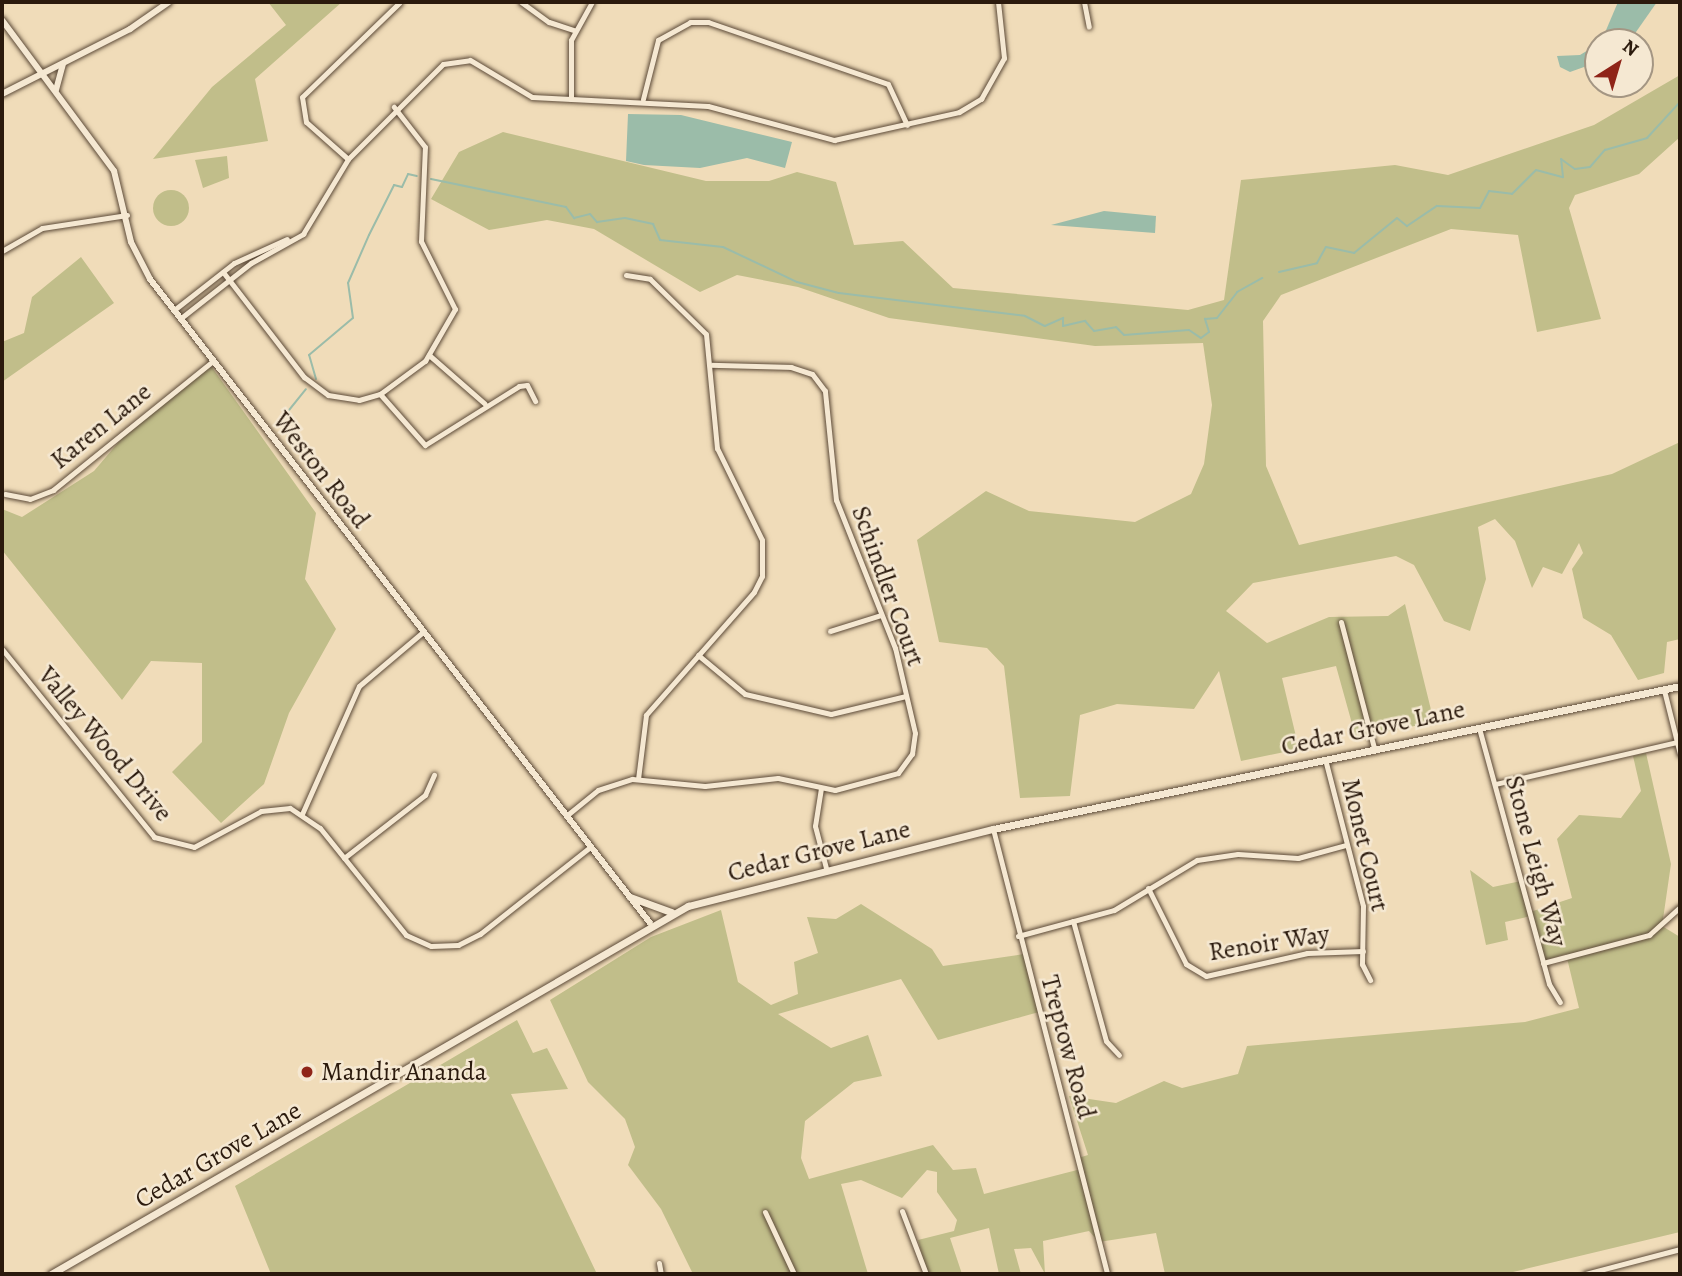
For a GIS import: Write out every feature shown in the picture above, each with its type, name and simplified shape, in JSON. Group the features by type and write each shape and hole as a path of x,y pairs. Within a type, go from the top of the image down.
{"main road":[{"name":"Cedar Grove Lane","path":"51,1274 431,1057 650,923 675,912 826,868 993,829 1680,686"},
{"path":"630,897 653,910 675,912"}],"street":[{"path":"2,94 169,2"},
{"path":"348,159 306,122 302,97 400,2"},
{"path":"521,2 549,22 574,30"},
{"path":"570,99 574,30 592,2"},
{"path":"181,318 230,281 303,234 348,159 394,107 443,64 460,59 532,97 643,99 731,110 834,140 959,112 991,87 1006,37 998,2"},
{"path":"1084,2 1089,27"},
{"name":"Weston Road","path":"2,20 114,171 140,262 174,310 650,923"},
{"path":"643,99 659,40 690,22 708,22 888,84 907,125"},
{"path":"56,92 65,61"},
{"path":"223,272 311,385 337,398 380,394 429,355 455,309 421,241 425,147 394,107"},
{"path":"2,251 42,228 127,215"},
{"path":"174,310 247,255 303,234"},
{"path":"626,275 642,274 693,315 706,334 712,365 709,416 717,448 762,540 762,576 646,715 638,779"},
{"path":"429,355 485,404"},
{"name":"Karen Lane","path":"5,494 30,499 52,489 212,361"},
{"name":"Schindler Court","path":"566,816 608,784 638,779 705,786 778,778 821,788 887,776 907,763 915,733 881,615 836,500 827,401 818,381 791,367 712,365"},
{"path":"380,394 419,444 519,386 527,386 535,401"},
{"path":"830,631 881,615"},
{"path":"1341,622 1374,748"},
{"path":"423,632 359,685 302,814 344,858 406,934 447,947 480,934 590,847"},
{"name":"Valley Wood Drive","path":"2,649 154,836 194,847 261,811 290,808 302,814"},
{"path":"698,654 745,694 831,713 906,696"},
{"path":"1664,690 1680,754"},
{"name":"Stone Leigh Way","path":"1479,728 1544,963 1560,1002"},
{"path":"1495,784 1677,742"},
{"name":"Monet Court","path":"1325,758 1365,914 1363,951 1370,980"},
{"path":"344,858 425,795 434,775"},
{"path":"821,788 815,826 826,868"},
{"name":"Treptow Road","path":"993,829 1018,936 1107,1274"},
{"path":"1018,936 1114,910 1178,868 1220,855 1298,858 1346,845"},
{"name":"Renoir Way","path":"1148,888 1195,972 1212,975 1315,952 1363,951"},
{"path":"1544,963 1649,935 1680,907"},
{"path":"1073,922 1106,1041 1119,1055"},
{"path":"902,1211 926,1274"},
{"path":"765,1212 794,1274"},
{"path":"1585,1274 1680,1249"},
{"path":"659,1263 661,1274"}],"shaded area":[{"path":"268,2 342,2 255,79 268,141 153,159 212,87 286,25"},
{"path":"1618,2 1657,2 1639,28 1607,28"},
{"path":"1584,53 1584,67 1570,72 1560,67 1557,56"},
{"path":"1680,75 1680,137 1639,174 1575,195 1569,208 1601,319 1537,332 1518,235 1451,229 1281,295 1263,321 1266,466 1299,545 1612,474 1680,442 1680,639 1667,642 1664,673 1638,680 1611,635 1583,618 1572,569 1583,553 1579,543 1562,574 1543,567 1532,588 1515,541 1495,519 1478,527 1486,579 1470,631 1444,621 1414,565 1396,556 1253,583 1226,611 1267,643 1329,617 1388,616 1405,604 1434,722 1356,738 1336,666 1282,678 1299,749 1241,761 1219,671 1194,709 1117,704 1080,715 1070,796 1020,798 1004,666 987,648 939,642 917,540 986,491 1029,511 1135,522 1191,494 1204,464 1212,405 1203,343 1095,346 889,318 798,287 737,275 700,292 594,229 547,220 489,230 431,199 459,152 503,132 706,181 769,181 797,172 836,182 854,245 903,241 953,288 1188,310 1224,300 1241,180 1395,165 1448,175 1594,125 1640,98 1654,98 1654,90"},
{"path":"628,114 681,115 792,142 785,168 747,158 700,168 644,165 626,161"},
{"path":"227,156 229,178 203,188 195,160"},
{"path":"171,190 184,195 189,208 184,221 171,226 158,221 153,208 158,195"},
{"path":"1104,211 1156,216 1155,233 1051,225"},
{"path":"81,257 114,303 2,382 2,342 24,333 32,297"},
{"path":"211,366 316,513 305,579 336,629 289,713 264,784 221,823 172,772 202,742 202,663 151,661 122,700 2,550 2,509 22,517 94,471 123,437"},
{"path":"1646,753 1671,864 1662,926 1680,937 1680,1232 1513,1272 1165,1274 1156,1233 1099,1242 1089,1231 1043,1241 1045,1274 1031,1248 1014,1249 1021,1274 999,1274 989,1228 950,1238 962,1274 927,1274 918,1240 954,1231 957,1220 937,1192 937,1172 927,1170 902,1198 861,1180 841,1184 868,1274 693,1274 661,1209 628,1165 635,1147 625,1119 588,1082 550,1000 651,937 721,910 738,982 771,1005 798,994 794,962 818,953 807,917 836,919 861,904 932,949 943,966 1024,954 1039,1012 938,1040 901,979 778,1014 831,1048 868,1035 882,1076 854,1082 805,1121 801,1158 809,1179 933,1145 953,1170 976,1168 984,1194 1081,1169 1078,1158 1088,1155 1069,1096 1116,1103 1164,1081 1182,1088 1238,1074 1247,1046 1525,1022 1579,1008 1566,954 1543,961 1531,916 1505,922 1508,940 1486,945 1470,870 1493,887 1521,881 1530,912 1572,898 1557,839 1579,815 1621,818 1641,791 1633,756"},
{"path":"517,1020 533,1053 547,1048 568,1089 511,1094 597,1274 271,1274 235,1186"}],"waterway":[{"path":"1279,272 1317,263 1326,247 1354,253 1397,218 1407,226 1437,206 1480,208 1489,191 1512,194 1536,170 1563,177 1561,159 1575,169 1590,167 1605,150 1647,138 1680,102"},
{"path":"316,379 309,355 353,318 348,283 369,235 394,185 402,187 408,174 417,176"},
{"path":"431,179 566,207 574,218 590,214 597,222 625,218 653,224 660,240 723,247 797,282 839,293 1025,316 1045,326 1063,318 1063,326 1085,321 1094,331 1116,327 1124,335 1189,330 1201,338 1209,332 1205,319 1217,318 1237,292 1262,278"},
{"path":"277,425 306,389"}],"place":[{"name":"Mandir Ananda","path":"307,1072"}]}
